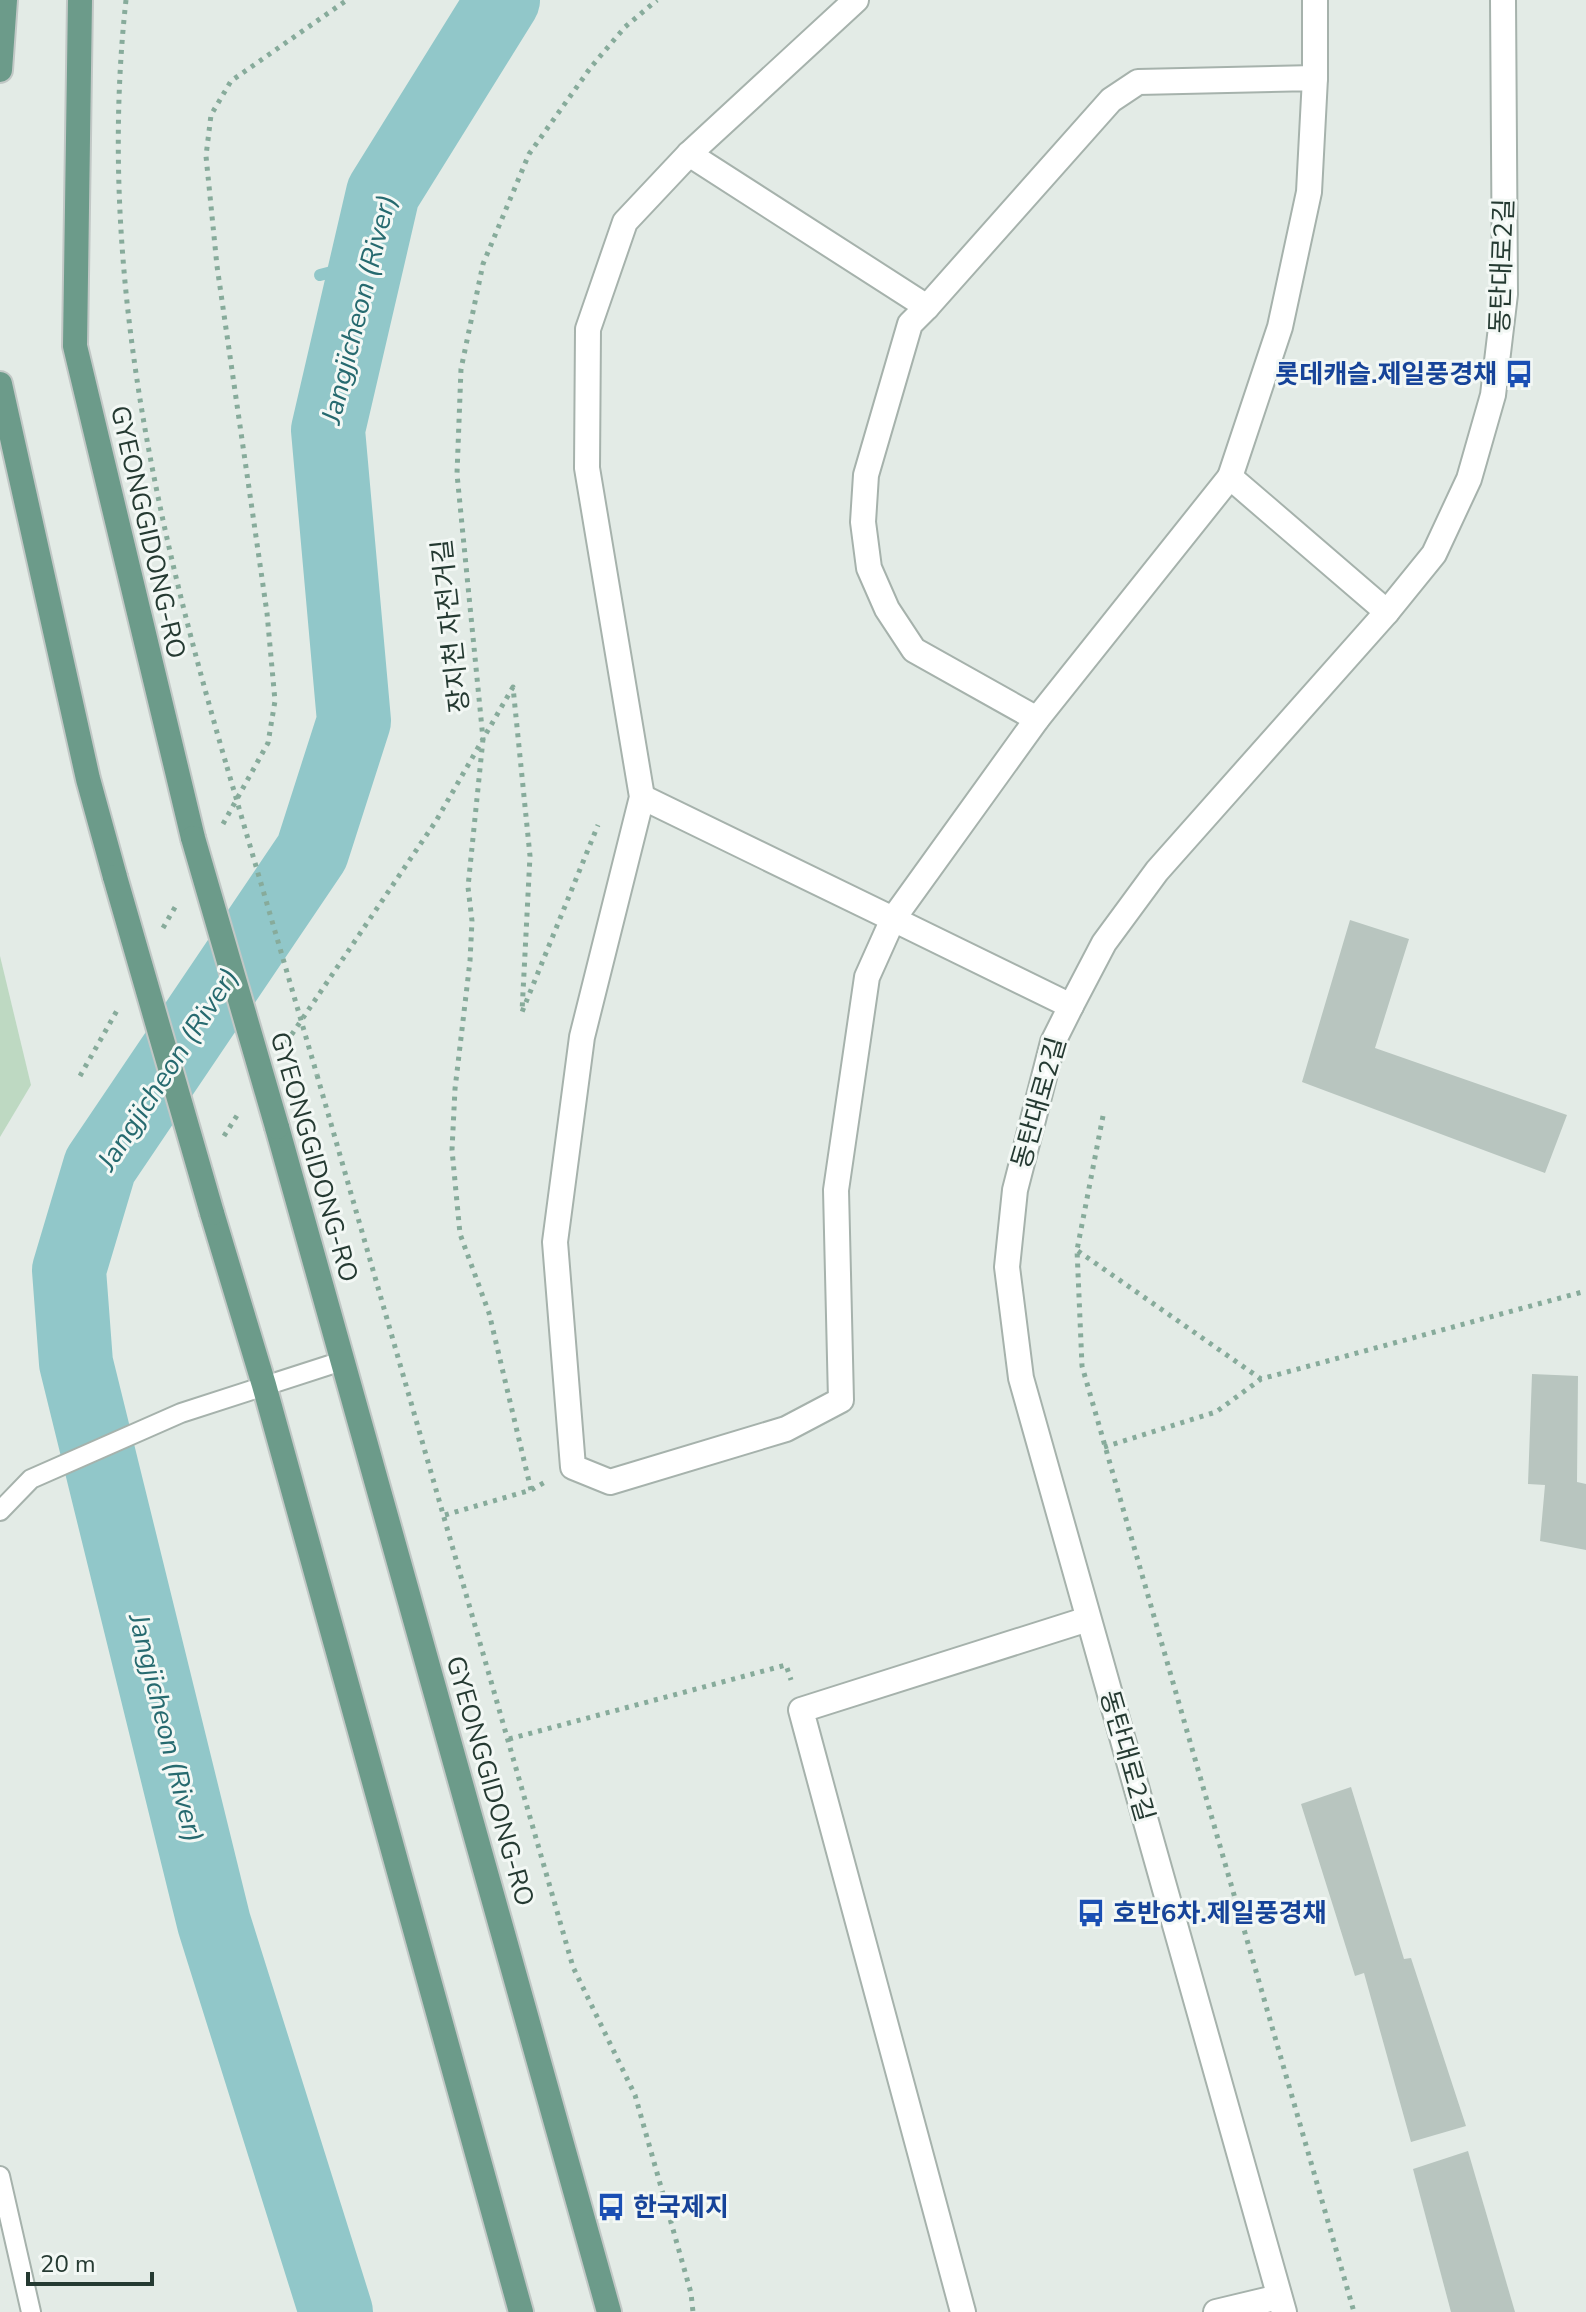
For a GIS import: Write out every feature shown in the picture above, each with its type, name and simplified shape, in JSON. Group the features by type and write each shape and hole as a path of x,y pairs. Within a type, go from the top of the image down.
{"main road":[{"path":"0,70 5,0"},
{"name":"GYEONGGIDONG-RO","path":"80,0 75,346 193,838 609,2312"},
{"path":"0,384 88,779 264,1385 521,2312"}],"street":[{"path":"856,0 689,154 625,222 588,329 587,468 642,797 582,1037 555,1242 573,1467 610,1482 786,1429 841,1400 836,1190 867,977 893,919 1037,719 1230,477 1284,312 1309,192 1315,78 1315,0"},
{"name":"동탄대로2길","path":"1281,2304 1021,1378 1007,1267 1015,1190 1053,1042 1104,943 1157,871 1387,612 1434,554 1469,479 1493,395 1505,294 1503,0"},
{"path":"1037,719 914,650 887,609 869,568 863,522 866,475 910,324 1111,100 1138,82 1315,78"},
{"path":"689,154 927,307"},
{"path":"1230,477 1387,612"},
{"path":"642,797 1071,1006"},
{"path":"963,2312 801,1710 1088,1619"},
{"path":"1216,2312 1281,2304"}],"lane":[{"path":"0,1511 31,1479 181,1413 342,1361"},
{"path":"0,2176 31,2312"}],"path":[{"path":"126,0 119,65 122,262 129,341 159,513 182,613 445,1515 573,1967 635,2095 691,2293 693,2312"},
{"path":"221,826 268,743 275,701 267,613 217,266 206,156 211,115 231,81 347,0"},
{"name":"장지천 자전거길","path":"285,1045 436,821 483,739 457,474 461,369 483,264 529,154 599,57 625,27 657,0"},
{"path":"445,1515 531,1490 489,1313 460,1234 452,1150 470,961 472,921 468,887 483,739 513,687 530,856 522,1012 598,823"},
{"path":"158,937 182,896"},
{"path":"80,1076 127,993"},
{"path":"216,1148 242,1110"},
{"path":"1103,1116 1077,1250 1082,1366 1354,2312"},
{"path":"1077,1250 1261,1379"},
{"path":"1104,1447 1216,1412 1261,1379 1586,1291"},
{"path":"509,1739 786,1665 801,1710"}],"green space":[{"path":"0,956 31,1085 0,1137"}],"building":[{"path":"1350,920 1409,939 1375,1048 1567,1115 1545,1173 1302,1082"},
{"path":"1532,1374 1578,1376 1577,1482 1586,1484 1586,1550 1540,1541 1545,1485 1528,1484"},
{"path":"1351,1787 1404,1959 1411,1958 1466,2126 1411,2142 1364,1973 1355,1976 1301,1804"},
{"path":"1468,2151 1515,2312 1451,2312 1413,2169"}],"waterway":[{"name":"Jangjicheon (River)","path":"336,2312 214,1923 76,1363 69,1270 100,1166 312,852 354,721 328,430 383,193 503,0"},
{"path":"320,275 366,263"}],"place":[{"name":"롯데캐슬.제일풍경채","path":"1519,374"},
{"name":"호반6차.제일풍경채","path":"1091,1913"},
{"name":"한국제지","path":"611,2207"}]}
